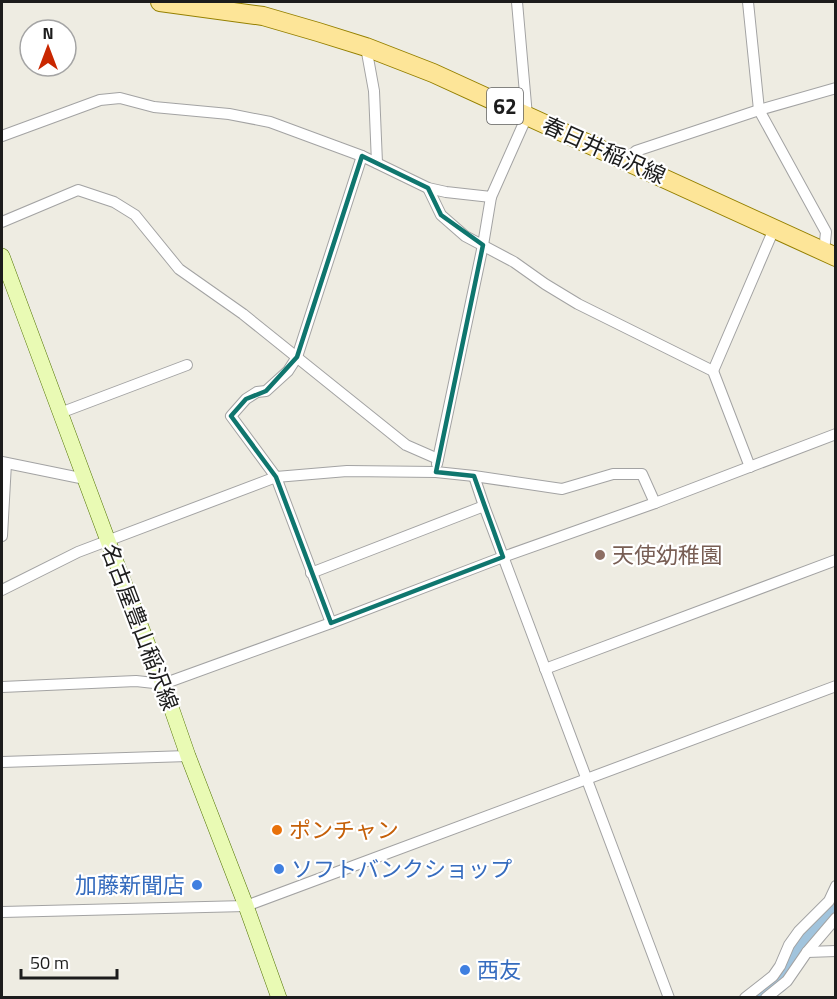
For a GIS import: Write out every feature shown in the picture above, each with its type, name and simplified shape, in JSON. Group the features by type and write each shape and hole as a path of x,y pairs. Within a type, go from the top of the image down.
{"main road":[{"name":"春日井稲沢線","path":"160,2 263,16 366,47 434,73 830,254"},
{"name":"名古屋豊山稲沢線","path":"2,256 279,998"}],"street":[{"path":"436,472 491,197 527,116 517,2"},
{"path":"748,2 759,110 826,232 830,254"},
{"path":"366,47 374,91 377,163"},
{"path":"626,160 636,151 759,110 836,88"},
{"path":"2,136 100,100 120,98 154,106 229,114 270,122 363,156 428,188 491,197"},
{"path":"331,623 276,477 231,416 246,399 257,392 266,391 288,371 297,357 363,156"},
{"path":"428,188 441,215 465,236 514,262 578,304 713,371 750,467"},
{"path":"2,222 78,190 114,202 135,215 179,269 243,314 406,445 438,459"},
{"path":"713,371 774,229"},
{"path":"60,413 188,364"},
{"path":"2,687 136,681 163,684 836,434"},
{"path":"2,536 4,462 85,479"},
{"path":"2,590 78,552 276,477 347,471 436,472 562,489 613,474 642,474 655,503"},
{"path":"474,476 669,998"},
{"path":"311,573 484,506"},
{"path":"545,669 836,560"},
{"path":"2,912 246,906 836,686"},
{"path":"2,762 188,756"},
{"path":"745,998 773,976 798,931 829,901 836,886"},
{"path":"766,998 787,981 807,952 836,918"},
{"path":"807,952 836,951"}],"highlighted area":[{"path":"362,156 428,188 441,215 483,245 436,472 474,476 503,557 331,623 276,477 231,416 246,399 266,391 297,357"}],"waterway":[{"path":"754,998 778,982 788,968 795,947 829,913 836,902"}],"place":[{"name":"天使幼稚園","path":"600,555"},
{"name":"ポンチャン","path":"277,830"},
{"name":"ソフトバンクショップ","path":"279,869"},
{"name":"加藤新聞店","path":"197,885"},
{"name":"西友","path":"465,970"}]}
